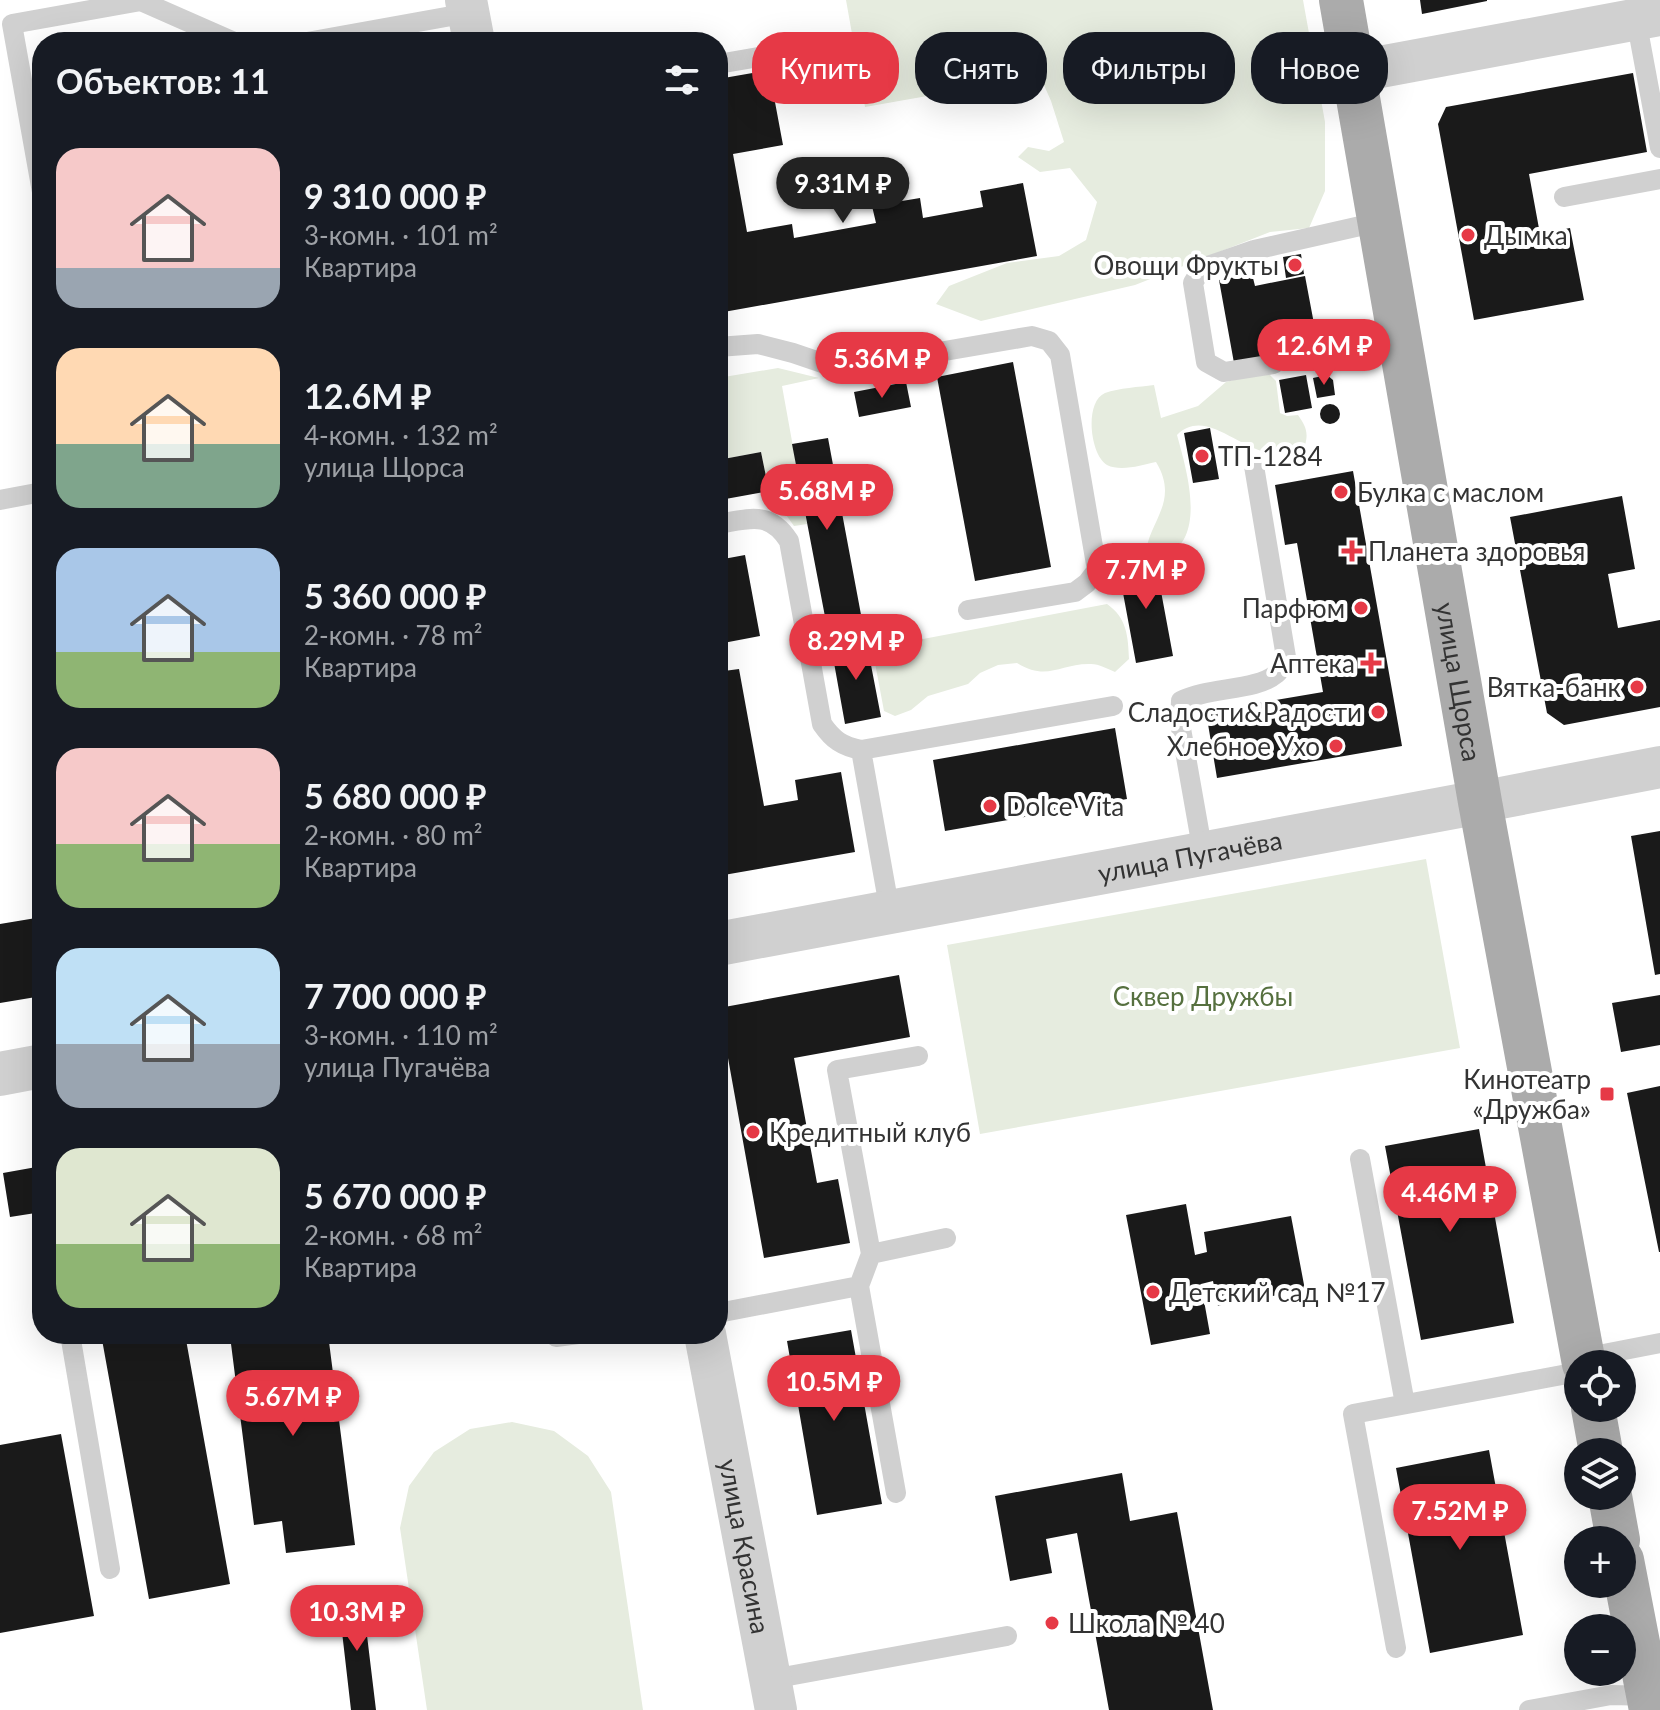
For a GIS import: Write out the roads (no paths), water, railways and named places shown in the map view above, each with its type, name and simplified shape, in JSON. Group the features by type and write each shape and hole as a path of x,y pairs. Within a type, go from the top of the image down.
{"main road":[{"name":"улица Щорса","path":"1341,0 1346,32"},
{"name":"улица Щорса","path":"1358,104 1579,1350"},
{"path":"1630,1598 1653,1700"}],"street":[{"path":"1388,65 1648,17"},
{"name":"улица Пугачёва","path":"728,942 1660,767"},
{"path":"0,1074 32,1068"},
{"name":"улица Красина","path":"707,1344 774,1694"}],"lane":[{"path":"32,136 12,24 141,1 211,32"},
{"path":"1648,17 1660,148"},
{"path":"374,32 469,18"},
{"path":"728,62 752,58"},
{"path":"1564,197 1660,179"},
{"path":"1274,364 1224,372 1206,362 1193,283 1202,268 1254,250 1378,222"},
{"path":"728,346 758,344 840,369 1032,336 1049,341 1060,355 1097,570 1075,592 968,610"},
{"path":"1203,853 1180,723 1181,701 1195,694 1264,682 1279,673 1286,657 1254,466"},
{"path":"0,500 32,494"},
{"path":"728,522 756,518 769,521 781,529 789,541 822,724 833,739 846,747 861,750 1113,706"},
{"path":"861,750 890,912"},
{"path":"896,1493 859,1286 871,1254 837,1070 918,1056"},
{"path":"1360,1159 1405,1404"},
{"path":"871,1254 946,1238"},
{"path":"728,1311 859,1286"},
{"path":"1635,1350 1660,1343"},
{"path":"72,1344 110,1569"},
{"path":"1396,1648 1353,1414 1564,1369"},
{"path":"774,1694 1007,1636"},
{"path":"1529,1710 1611,1695 1653,1700"}],"place":[{"name":"Дымка","path":"1468,235"},
{"name":"Овощи Фрукты","path":"1295,265"},
{"name":"ТП-1284","path":"1202,456"},
{"name":"Булка с маслом","path":"1341,492"},
{"name":"Планета здоровья","path":"1352,551"},
{"name":"Парфюм","path":"1361,608"},
{"name":"Аптека","path":"1371,663"},
{"name":"Вятка-банк","path":"1637,687"},
{"name":"Сладости&Радости","path":"1378,712"},
{"name":"Хлебное Ухо","path":"1336,746"},
{"name":"Dolce Vita","path":"990,806"},
{"name":"Кинотеатр «Дружба»","path":"1607,1094"},
{"name":"Кредитный клуб","path":"753,1132"},
{"name":"Детский сад №17","path":"1153,1292"},
{"name":"Школа № 40","path":"1052,1623"}],"park label":[{"name":"Сквер Дружбы","path":"1203,996"}]}
